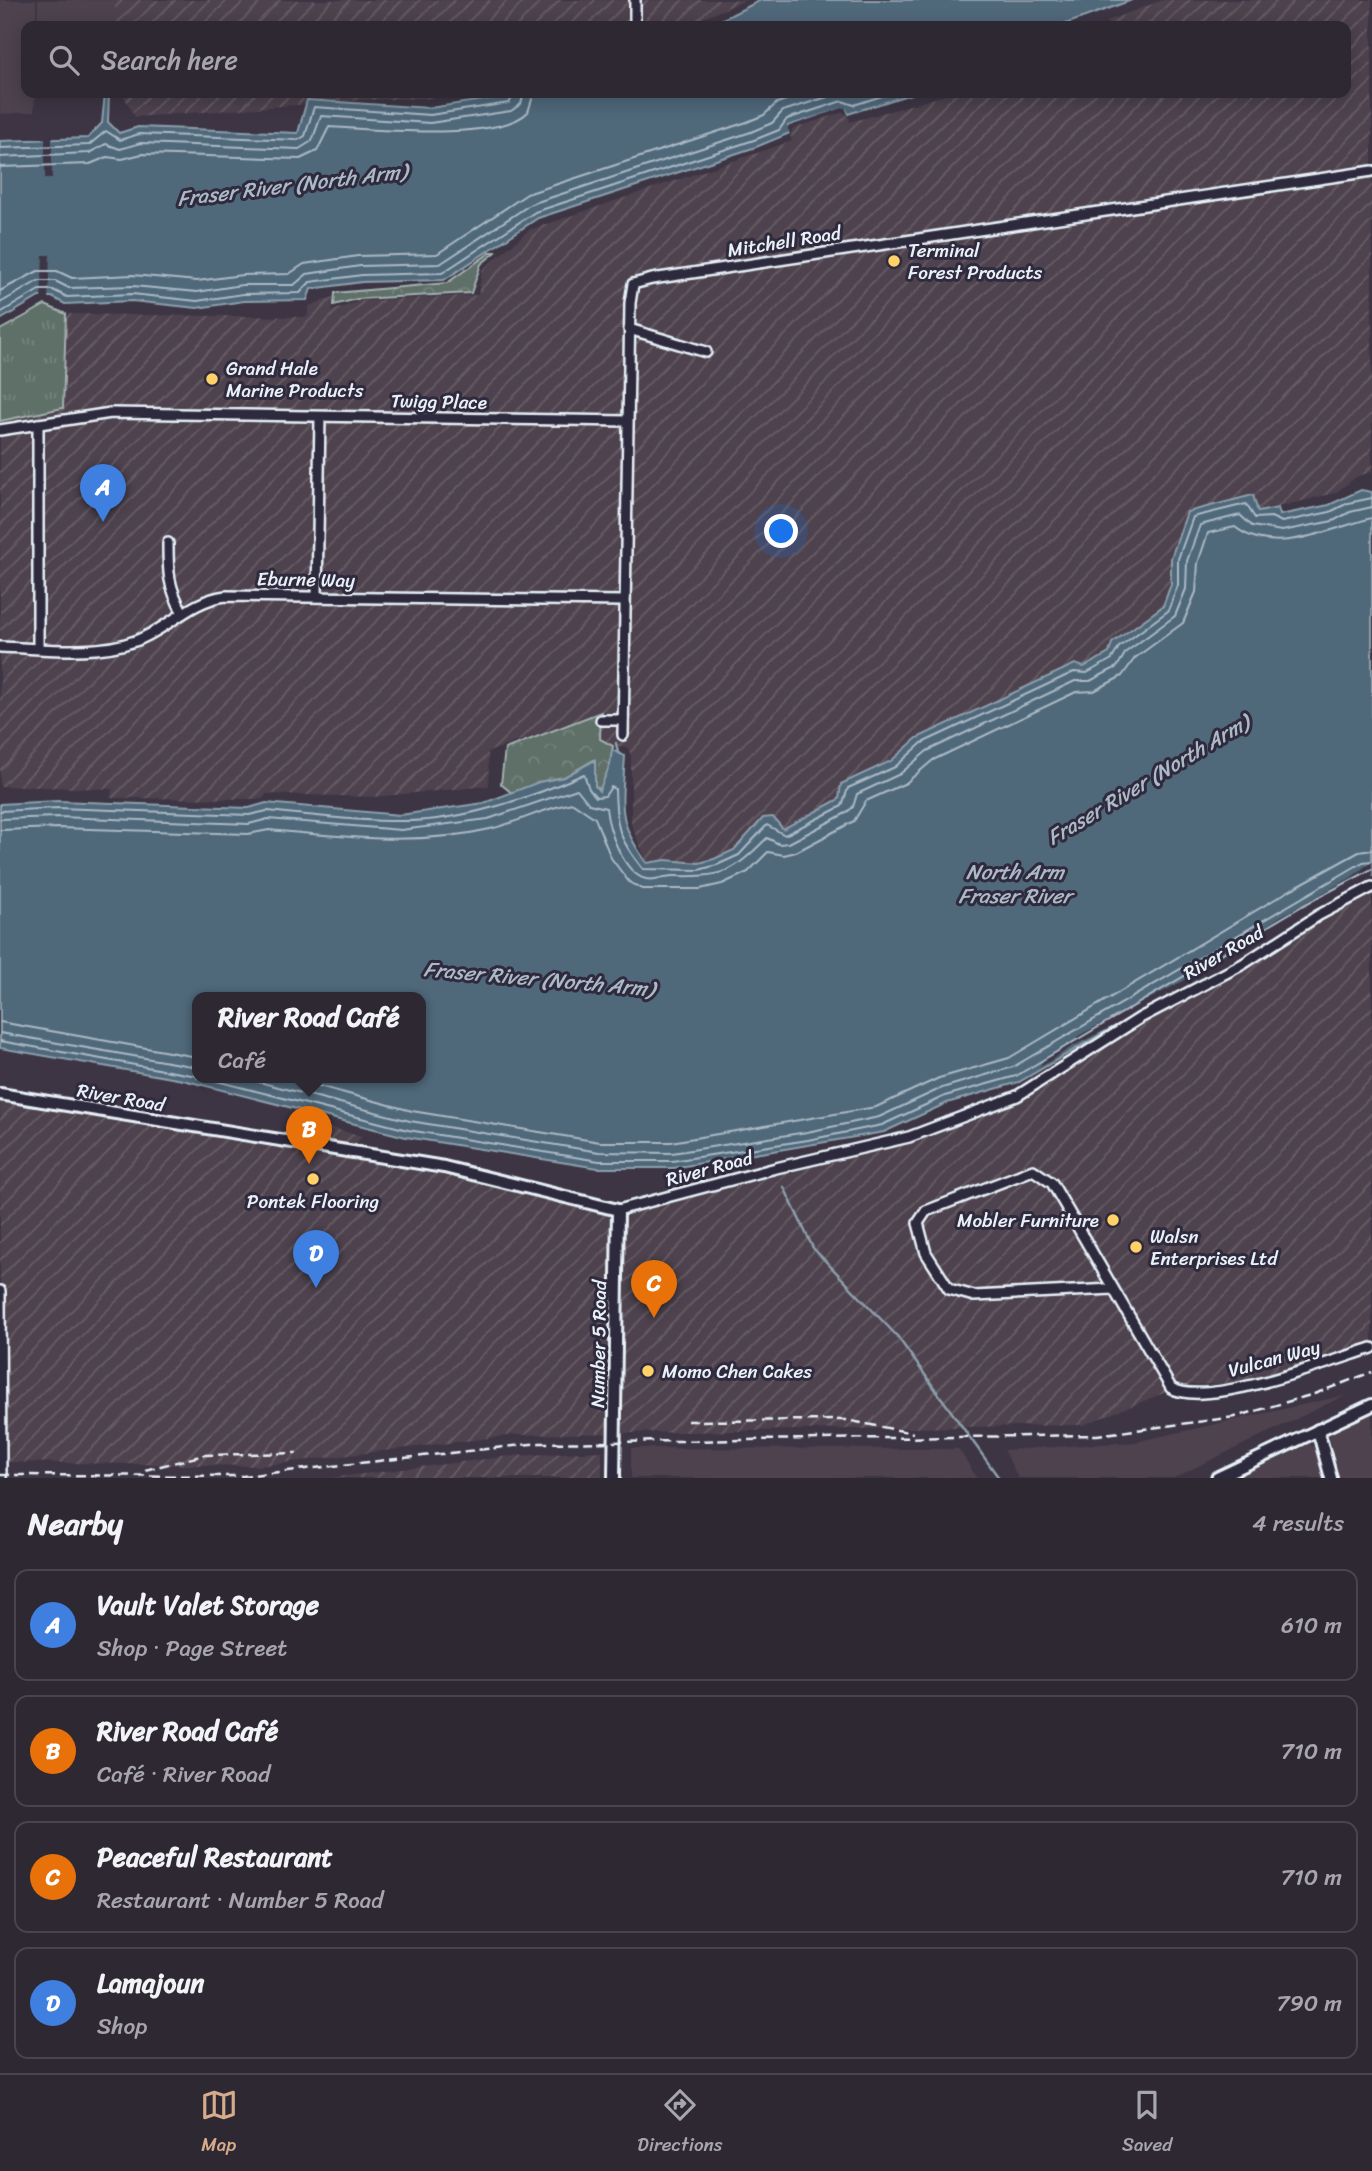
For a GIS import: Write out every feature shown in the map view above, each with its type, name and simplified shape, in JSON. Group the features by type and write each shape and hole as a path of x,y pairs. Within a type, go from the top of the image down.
{"street":[{"path":"635,0 635,21"},
{"name":"Mitchell Road","path":"623,735 629,329 633,284 1372,171"},
{"path":"629,329 706,352"},
{"name":"Twigg Place","path":"0,430 111,413 627,421"},
{"path":"317,596 320,417"},
{"path":"38,424 38,648"},
{"path":"168,542 168,577 171,590 183,613"},
{"name":"Eburne Way","path":"0,647 115,647 149,635 183,613 216,597 624,601"},
{"path":"601,720 623,720"},
{"name":"River Road","path":"0,1094 444,1167 618,1210 768,1170 909,1137 1017,1096 1140,1018 1243,964 1319,915 1372,887"},
{"path":"1033,1170 1052,1183 1113,1289 974,1296 949,1289 926,1252 918,1223 926,1211 1033,1170"},
{"name":"Number 5 Road","path":"614,1478 618,1210"},
{"name":"Vulcan Way","path":"1113,1289 1171,1388 1182,1395 1248,1386 1372,1348"},
{"path":"0,1291 1,1478"},
{"path":"1217,1478 1372,1405"},
{"path":"1318,1430 1331,1478"}],"shaded area":[{"path":"0,0 36,0 36,21 21,21 21,98 35,98 34,112 0,114"},
{"path":"38,0 115,0 115,21 37,21"},
{"path":"115,0 746,0 697,21 115,21"},
{"path":"1163,0 1372,0 1372,472 1358,476 1335,493 1258,512 1253,495 1171,558 1171,584 1163,606 1112,643 1109,653 1084,667 1075,664 918,738 891,761 841,784 839,799 783,829 763,818 734,850 699,863 666,860 647,863 631,824 631,755 627,747 613,746 600,739 601,712 488,752 489,786 373,797 266,794 263,799 111,798 112,789 0,786 0,421 63,408 66,314 307,317 309,306 333,297 332,311 359,301 478,295 482,270 529,230 792,141 787,127 845,107 850,122 935,98 1351,98 1351,21 1107,21"},
{"path":"125,98 435,98 363,100 135,117"},
{"path":"1372,887 1372,1343 1330,1359 1247,1382 1182,1386 1083,1425 515,1435 259,1466 0,1462 0,1094 444,1167 618,1210 909,1137 1017,1096 1140,1018"},
{"path":"297,1119 362,1136 352,1150 291,1139"},
{"path":"1346,1395 1174,1478 1018,1478 1004,1450 1135,1442"},
{"path":"1372,1412 1372,1478 1338,1478 1329,1435"},
{"path":"1310,1444 1316,1449 1323,1478 1235,1478"},
{"path":"631,1448 959,1449 977,1478 631,1478"},
{"path":"602,1451 602,1478 330,1478 510,1456"}],"green space":[{"path":"491,252 496,252 481,264 471,293 357,299 334,305 335,293 447,283"},
{"path":"45,305 66,314 63,408 0,421 0,330"},
{"path":"601,712 600,739 613,746 610,765 601,790 595,786 594,760 564,777 539,782 513,794 501,784 505,749"}],"water":[{"path":"761,0 1132,0 1074,21 719,21"},
{"name":"Fraser River (North Arm)","path":"104,98 109,98 108,122 119,133 138,127 298,133 307,100 430,108 497,98 898,98 848,114 845,108 788,126 790,133 756,147 538,218 444,280 362,282 311,289 307,300 244,301 197,308 132,301 65,304 52,297 39,297 0,320 0,141 88,138 102,123"},
{"name":"North Arm Fraser River","path":"1361,490 1372,492 1372,875 1019,1082 947,1103 884,1132 673,1168 598,1168 406,1137 195,1083 426,1083 426,992 192,992 192,1082 0,1048 0,804 58,801 249,808 266,803 400,815 484,803 539,782 564,777 595,760 595,786 599,791 610,765 612,750 625,756 623,813 630,836 647,863 666,860 699,863 734,850 763,818 773,817 783,829 839,799 841,784 891,761 917,738 1075,664 1084,667 1109,653 1112,643 1163,606 1171,584 1171,558 1187,512 1253,495 1258,512 1278,508 1280,515 1329,505"}],"pier":[{"path":"845,107 849,117 843,112 792,129 791,137 787,127"},
{"path":"45,136 52,136 52,178 45,178"},
{"path":"43,255 50,255 48,300 41,301"},
{"path":"1372,861 1372,878 1156,1005 1073,1046 1039,1068 1045,1058 1075,1041 1078,1036 1181,982 1281,916 1352,877"}],"waterway":[{"path":"616,743 618,753"},
{"path":"784,1187 813,1248 897,1336 999,1478"}],"railway":[{"path":"0,1475 243,1476 540,1443 1097,1435 1235,1417 1314,1394 1372,1372"},
{"path":"687,1421 846,1420 913,1433"},
{"path":"145,1470 204,1455 297,1453"}],"place":[{"name":"Terminal Forest Products","path":"894,261"},
{"name":"Grand Hale Marine Products","path":"212,379"},
{"name":"Vault Valet Storage","path":"103,522"},
{"name":"River Road Café","path":"309,1164"},
{"name":"Pontek Flooring","path":"313,1179"},
{"name":"Mobler Furniture","path":"1113,1220"},
{"name":"Walsn Enterprises Ltd","path":"1136,1247"},
{"name":"Lamajoun","path":"316,1288"},
{"name":"Peaceful Restaurant","path":"654,1318"},
{"name":"Momo Chen Cakes","path":"648,1371"}]}
